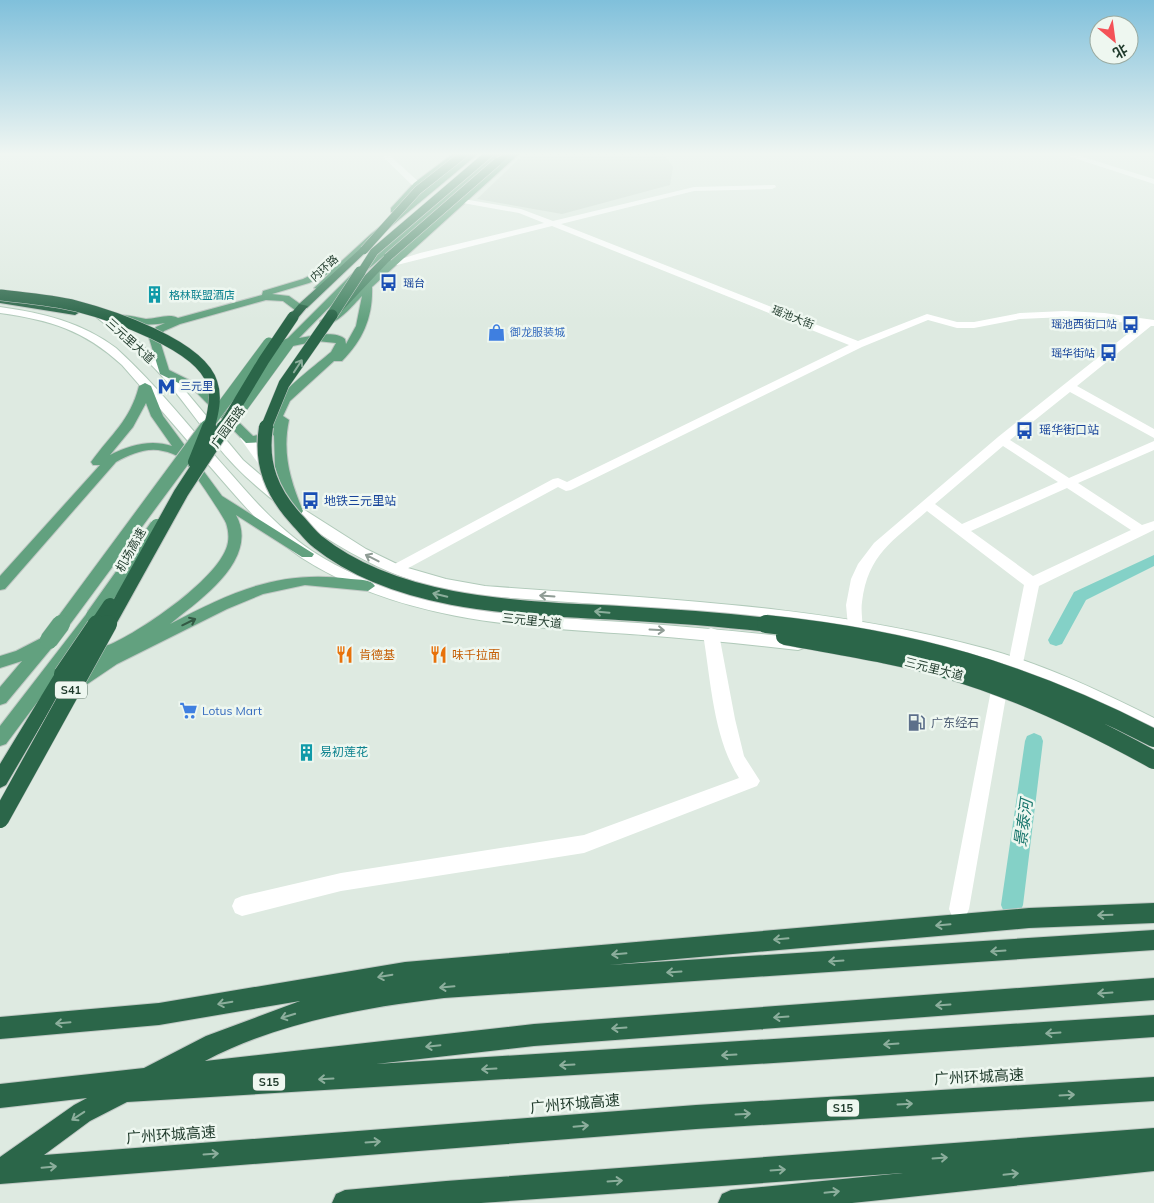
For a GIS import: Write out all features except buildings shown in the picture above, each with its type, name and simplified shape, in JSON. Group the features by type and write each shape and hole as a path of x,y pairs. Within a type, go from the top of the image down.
{"highway":[{"path":"364,250 401,209"},
{"path":"364,250 413,209"},
{"path":"424,209 374,252 280,392 269,415 264,437 263,454 270,482 277,496 299,525 328,548 360,568 402,585 430,593 510,606 650,615 836,633 930,650 974,662 1045,687 1109,715 1154,738"},
{"path":"332,315 388,257 441,209"},
{"name":"内环路","path":"301,307 364,250"},
{"path":"0,293 76,306 180,347 199,361 209,375 213,387 213,408 206,433 181,493"},
{"path":"0,300 75,312 148,333"},
{"name":"机场高速","path":"0,818 181,493 212,450 274,343 301,307"},
{"path":"0,780 74,657 107,608 143,562"},
{"path":"650,615 790,637 946,670 1044,704 1091,725 1154,760"},
{"path":"0,1028 160,1014 405,973 1029,918 1154,913"},
{"path":"0,1172 82,1113 123,1090 214,1044 281,1018 315,1008 396,992 444,987 1154,940"},
{"path":"0,1097 534,1035 1154,989"},
{"name":"S15","path":"0,1097 769,1052 1154,1026"},
{"name":"广州环城高速","path":"0,1172 696,1117 1154,1089"},
{"path":"345,1203 567,1184 1030,1152 1154,1140"},
{"path":"731,1203 1154,1158"}],"main road":[{"path":"388,224 396,209"},
{"name":"广园西路","path":"0,698 49,640 270,343 301,307 353,255 406,209"},
{"name":"广园西路","path":"0,739 93,616 288,344 336,294 431,209"},
{"path":"432,228 435,209"},
{"path":"288,344 332,318 453,209"},
{"path":"91,308 135,322 170,320 306,281 353,255"},
{"path":"296,511 280,465 279,434 284,417 296,396 343,355 354,340 368,309 367,287"},
{"path":"288,344 327,337 340,339 341,343 335,354 285,399 279,407 271,432 259,440 246,438 199,389 164,372 154,338 157,332 165,326 266,298 286,298 301,307"},
{"path":"72,644 75,652 82,656 93,656 142,636 162,622 204,586 227,560 234,547 236,530 216,496 157,416 145,386"},
{"path":"0,569 128,427 139,411 145,386"},
{"path":"0,584 112,459 131,450 152,446 174,449 187,458"},
{"path":"216,496 307,554"},
{"path":"0,810 70,692 80,681 102,666 207,613 272,586 317,580 368,586"},
{"path":"0,662 22,655 49,640"}],"street":[{"name":"瑶池大街","path":"514,209 858,344"},
{"path":"388,266 423,255 609,209"},
{"path":"374,236 396,240"},
{"name":"三元里大道","path":"0,293 67,301 91,308 126,336 164,372 239,463 296,511 361,552 396,569 445,584 485,591 723,611 856,626 957,647 1016,664 1085,692 1154,726"},
{"name":"三元里大道","path":"0,310 51,318 78,327 117,353 193,437 246,501 275,529 307,554 368,586 438,607 475,614 566,624 711,634 844,650 909,662 1000,686 1054,706 1154,754"},
{"path":"396,569 558,482 566,487 743,400 812,369 858,344 927,317 957,326 974,325 1020,316 1065,314 1104,316 1151,323"},
{"path":"844,650 855,636 856,590 863,567 879,546 1002,440 1068,386 1151,323"},
{"path":"1068,386 1154,434"},
{"path":"246,438 296,511"},
{"path":"1002,440 1067,482 1148,528"},
{"path":"961,530 1154,445"},
{"path":"926,504 1032,583"},
{"path":"1016,664 1032,583 1148,528"},
{"path":"242,906 341,882 584,844 751,781 736,758 726,719 711,634"},
{"path":"959,909 1000,686"}],"shaded area":[{"path":"534,209 580,209 562,214"}],"waterway":[{"name":"景泰河","path":"1056,640 1080,596 1154,560"},
{"name":"景泰河","path":"1012,905 1034,741"}],"place":[{"name":"瑶台","path":"389,283"},
{"name":"格林联盟酒店","path":"155,295"},
{"name":"瑶池西街口站","path":"1131,324"},
{"name":"御龙服装城","path":"496,332"},
{"name":"瑶华街站","path":"1109,353"},
{"name":"三元里","path":"166,386"},
{"name":"瑶华街口站","path":"1025,430"},
{"name":"地铁三元里站","path":"310,501"},
{"name":"肯德基","path":"345,655"},
{"name":"味千拉面","path":"438,655"},
{"name":"Lotus Mart","path":"188,711"},
{"name":"广东经石","path":"917,723"},
{"name":"易初莲花","path":"306,752"}]}
